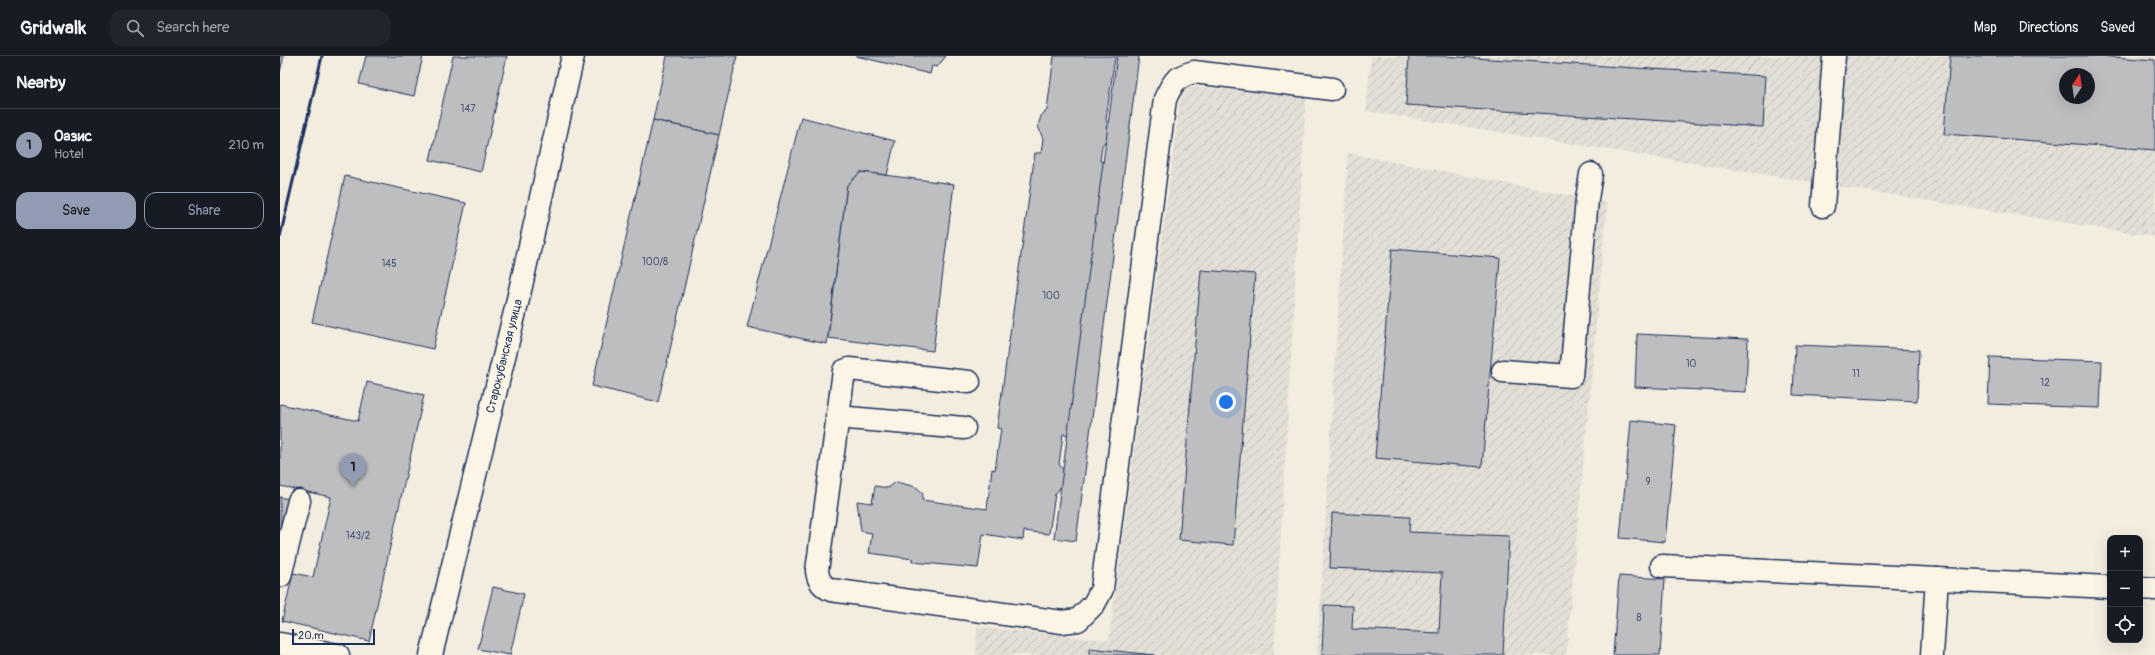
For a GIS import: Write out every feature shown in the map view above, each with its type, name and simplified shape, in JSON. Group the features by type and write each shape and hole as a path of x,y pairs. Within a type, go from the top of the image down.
{"street":[{"name":"Старокубанская улица","path":"431,655 516,308 573,56"},
{"path":"1823,206 1834,56"},
{"path":"969,382 849,370 844,371 817,570 818,578 823,587 831,590 1062,622 1078,620 1094,604 1102,589 1165,99 1172,83 1181,76 1194,72 1332,89"},
{"path":"1503,371 1571,376 1586,199 1591,174"},
{"path":"837,417 964,428"},
{"path":"280,576 299,501"},
{"path":"1662,566 2107,587"},
{"path":"1932,655 1937,579"},
{"path":"2143,588 2155,589"},
{"path":"280,644 338,655"}],"shaded area":[{"path":"1371,56 2155,56 2155,237 1366,111"},
{"path":"1182,86 1306,96 1274,655 976,655 977,627 1109,640"},
{"path":"1348,153 1607,203 1566,655 1317,655"}],"building":[{"path":"280,56 284,56 280,72"},
{"path":"366,56 423,56 414,96 359,84"},
{"path":"453,56 507,56 481,172 430,160"},
{"path":"667,56 737,56 719,135 653,120"},
{"path":"856,56 946,56 937,67 932,66 930,74"},
{"path":"1054,56 1115,56 1106,119 1110,134 1102,146 1100,161 1106,162 1068,435 1063,434 1059,464 1065,473 1063,484 1055,494 1049,534 1024,531 1023,540 983,534 978,568 912,562 913,559 869,553 872,533 861,531 857,501 872,503 875,486 888,488 896,482 916,487 923,493 922,500 987,509 992,469 995,470 1001,429 997,428 1035,153 1041,153 1043,139 1038,126 1041,116 1047,110"},
{"path":"1117,56 1139,56 1076,541 1054,538"},
{"path":"1409,56 1442,56 1766,76 1763,127 1406,105"},
{"path":"1950,56 2098,56 2155,60 2155,150 1944,134"},
{"path":"801,117 895,141 887,175 861,172 847,185 827,344 747,327"},
{"path":"653,120 719,135 658,402 592,386"},
{"path":"861,172 954,184 933,351 828,338 847,185"},
{"path":"345,176 466,203 433,349 312,322"},
{"path":"1392,249 1500,258 1482,467 1375,458"},
{"path":"1201,270 1255,274 1233,545 1179,540"},
{"path":"1637,334 1748,339 1746,392 1635,387"},
{"path":"1795,345 1919,350 1917,401 1793,395"},
{"path":"1990,357 2102,361 2100,408 1988,404"},
{"path":"367,382 424,395 369,641 282,621 293,573 313,577 331,497 280,486 280,404 358,421"},
{"path":"1631,420 1676,425 1665,542 1620,538"},
{"path":"280,497 288,499 280,531"},
{"path":"1332,513 1410,517 1409,532 1509,536 1503,655 1322,655 1324,605 1353,606 1352,629 1439,633 1442,573 1330,568"},
{"path":"1619,576 1665,579 1660,655 1613,655"},
{"path":"493,587 524,594 510,655 478,649"},
{"path":"1089,648 1154,655 1089,655"}],"railway":[{"path":"280,237 322,56"}],"place":[{"name":"Оазис","path":"353,487"}]}
